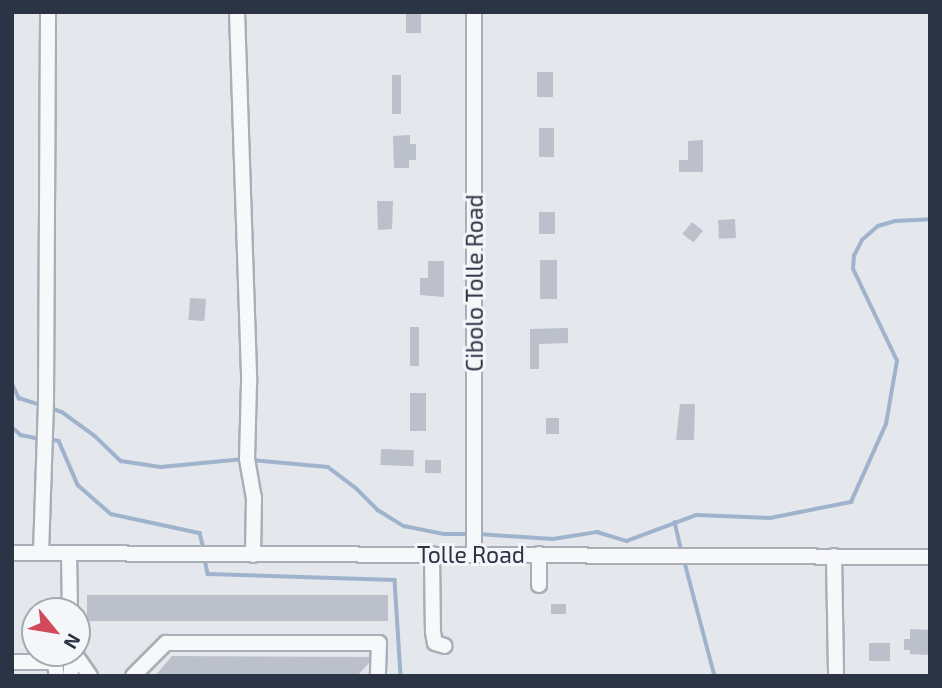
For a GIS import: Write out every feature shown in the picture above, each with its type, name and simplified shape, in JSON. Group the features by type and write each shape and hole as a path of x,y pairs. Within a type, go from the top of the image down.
{"street":[{"path":"41,553 46,401 48,12"},
{"path":"237,12 249,383 247,460 254,497 253,555"},
{"name":"Cibolo Tolle Road","path":"474,12 474,554"},
{"name":"Tolle Road","path":"12,553 930,557"},
{"path":"69,554 70,597"},
{"path":"432,554 433,632 435,643 445,646"},
{"path":"539,554 539,585"},
{"path":"834,556 836,676"},
{"path":"133,676 166,643 379,643 378,676"},
{"path":"12,662 51,662 55,665 57,676"}],"building":[{"path":"406,12 421,12 421,33 406,33"},
{"path":"537,72 553,72 553,97 537,97"},
{"path":"392,75 401,75 401,114 392,114"},
{"path":"539,128 554,128 554,157 539,157"},
{"path":"410,135 410,144 416,144 416,160 409,160 409,168 394,168 393,136"},
{"path":"703,140 703,172 679,172 679,160 688,160 688,141"},
{"path":"377,201 393,201 392,229 378,230"},
{"path":"539,212 555,212 555,234 539,234"},
{"path":"735,219 736,238 719,239 718,220"},
{"path":"692,222 703,231 693,242 683,234"},
{"path":"540,260 557,260 557,299 540,299"},
{"path":"428,261 444,261 444,297 420,295 420,278 428,278"},
{"path":"190,298 206,299 204,321 188,320"},
{"path":"410,327 419,327 419,366 410,366"},
{"path":"568,328 568,343 539,344 539,369 530,369 530,329"},
{"path":"410,393 426,393 426,431 410,431"},
{"path":"680,404 695,404 694,440 676,440"},
{"path":"546,418 559,418 559,434 546,434"},
{"path":"381,449 414,450 413,466 380,465"},
{"path":"425,460 441,460 441,473 425,473"},
{"path":"87,595 388,595 388,621 91,621 91,597"},
{"path":"551,604 566,604 566,614 551,614"},
{"path":"910,629 930,630 930,655 910,654 910,650 904,650 904,639 910,639"},
{"path":"869,643 890,643 890,661 869,661"},
{"path":"172,656 369,657 369,663 357,676 155,676"}],"waterway":[{"path":"479,534 553,539 597,532 627,541 696,515 770,518 851,502 886,424 897,361 853,269 854,256 862,240 878,226 895,221 930,219"},
{"path":"12,383 19,398 40,405"},
{"path":"51,408 62,412 95,436 121,461 161,467 244,459"},
{"path":"12,427 21,435 35,438"},
{"path":"54,440 59,441 78,485 111,514 200,533 203,545"},
{"path":"252,460 328,467 357,489 378,510 404,526 444,534 471,534"},
{"path":"675,522 682,552"},
{"path":"684,559 715,676"},
{"path":"206,564 208,574 395,580 401,676"}]}
